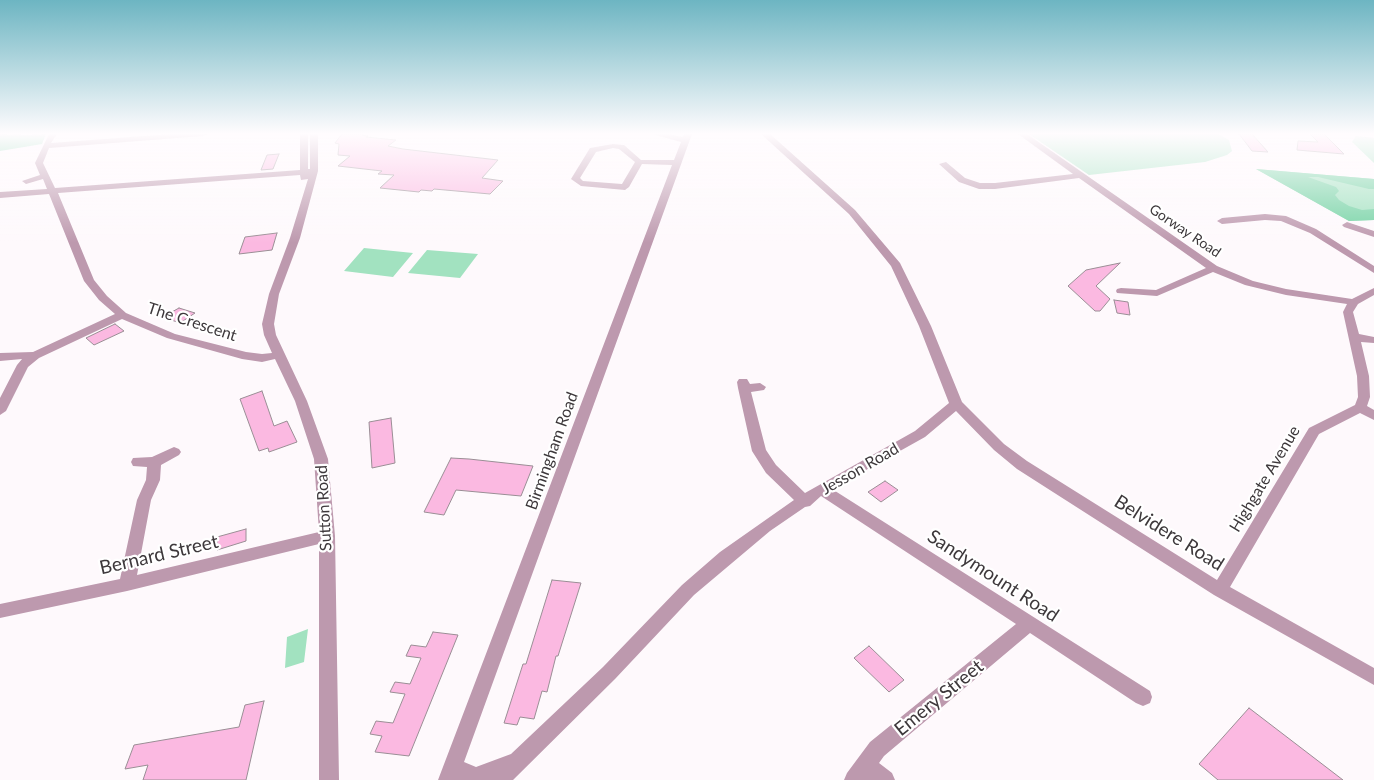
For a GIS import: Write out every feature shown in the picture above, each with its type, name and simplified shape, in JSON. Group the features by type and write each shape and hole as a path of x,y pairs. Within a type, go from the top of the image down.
{"street":[{"name":"The Crescent","path":"43,170 89,281 103,298 122,314 171,336 228,352 262,358 280,355"},
{"path":"580,170 575,179 581,183 618,188 625,187 634,170"},
{"name":"Birmingham Road","path":"449,780 674,170"},
{"path":"804,170 852,212 896,265 925,326 956,404"},
{"path":"952,170 962,180 987,186 1081,175"},
{"name":"Gorway Road","path":"1074,170 1213,268 1249,283 1286,292 1354,302"},
{"path":"0,195 314,171"},
{"name":"Sutton Road","path":"314,171 306,193 295,238 269,314 268,324 270,335 301,401 321,459 326,536 329,780"},
{"name":"Sutton Road","path":"302,172 306,193"},
{"path":"26,181 46,176"},
{"path":"1222,221 1265,217 1284,218 1313,231 1374,270"},
{"path":"1348,225 1374,234"},
{"path":"1121,291 1158,292 1213,268"},
{"path":"1374,291 1354,302 1348,312 1353,336 1368,377 1360,408 1374,416"},
{"path":"0,411 23,365 35,355 122,314"},
{"path":"1353,336 1374,340"},
{"path":"0,357 35,355"},
{"path":"760,387 744,385 759,451 771,469 805,502"},
{"name":"Jesson Road","path":"499,780 609,673 688,590 726,556 765,527 821,490 920,434 956,404"},
{"name":"Belvidere Road","path":"956,404 1022,466 1220,590 1374,677"},
{"name":"Highgate Avenue","path":"1220,590 1314,431 1360,408"},
{"path":"138,462 154,462 174,452"},
{"path":"127,584 144,500 153,480 154,462"},
{"name":"Sandymount Road","path":"821,490 1143,697"},
{"name":"Bernard Street","path":"0,611 127,584 326,536"},
{"name":"Emery Street","path":"860,772 877,749 1030,623"},
{"name":"Jesson Road","path":"449,780 463,772 472,779 517,762"},
{"path":"860,772 885,780"}],"green space":[{"path":"1082,170 1130,170 1089,175"},
{"path":"1259,170 1374,179 1374,220 1349,221"},
{"path":"1259,170 1374,179 1374,189 1369,189 1318,177 1308,177 1336,187 1339,191 1335,195 1349,206 1362,210 1374,209 1374,220 1349,221"},
{"path":"364,248 413,253 393,277 344,271"},
{"path":"427,250 478,254 460,278 408,273"},
{"path":"308,629 304,662 285,668 287,637"}],"building":[{"path":"377,170 489,170 482,178 503,181 490,194 434,189 432,191 421,190 419,192 380,188 394,175 378,174 382,171"},
{"path":"277,233 272,250 239,254 245,237"},
{"path":"1120,263 1096,286 1110,299 1100,311 1095,311 1068,286 1086,270"},
{"path":"1114,300 1128,302 1130,315 1117,313"},
{"path":"179,308 195,313 180,323 163,317"},
{"path":"115,324 124,331 94,345 86,338"},
{"path":"262,391 274,426 287,421 297,442 269,452 268,448 259,451 240,399"},
{"path":"391,418 395,463 372,468 369,422"},
{"path":"451,458 533,466 521,496 456,490 444,515 424,512"},
{"path":"885,481 898,490 881,502 868,492"},
{"path":"246,529 246,541 217,550 217,537"},
{"path":"552,580 581,583 558,656 556,656 547,692 542,691 534,719 520,717 517,725 504,723 523,664 526,664"},
{"path":"433,632 458,635 409,756 375,752 382,736 370,734 376,721 393,723 405,694 390,692 395,682 410,684 421,658 406,656 411,645 426,647"},
{"path":"869,646 904,680 889,692 854,658"},
{"path":"264,701 246,780 143,780 148,765 125,769 134,745 239,727 245,705"},
{"path":"1249,708 1343,780 1218,780 1199,764"}]}
